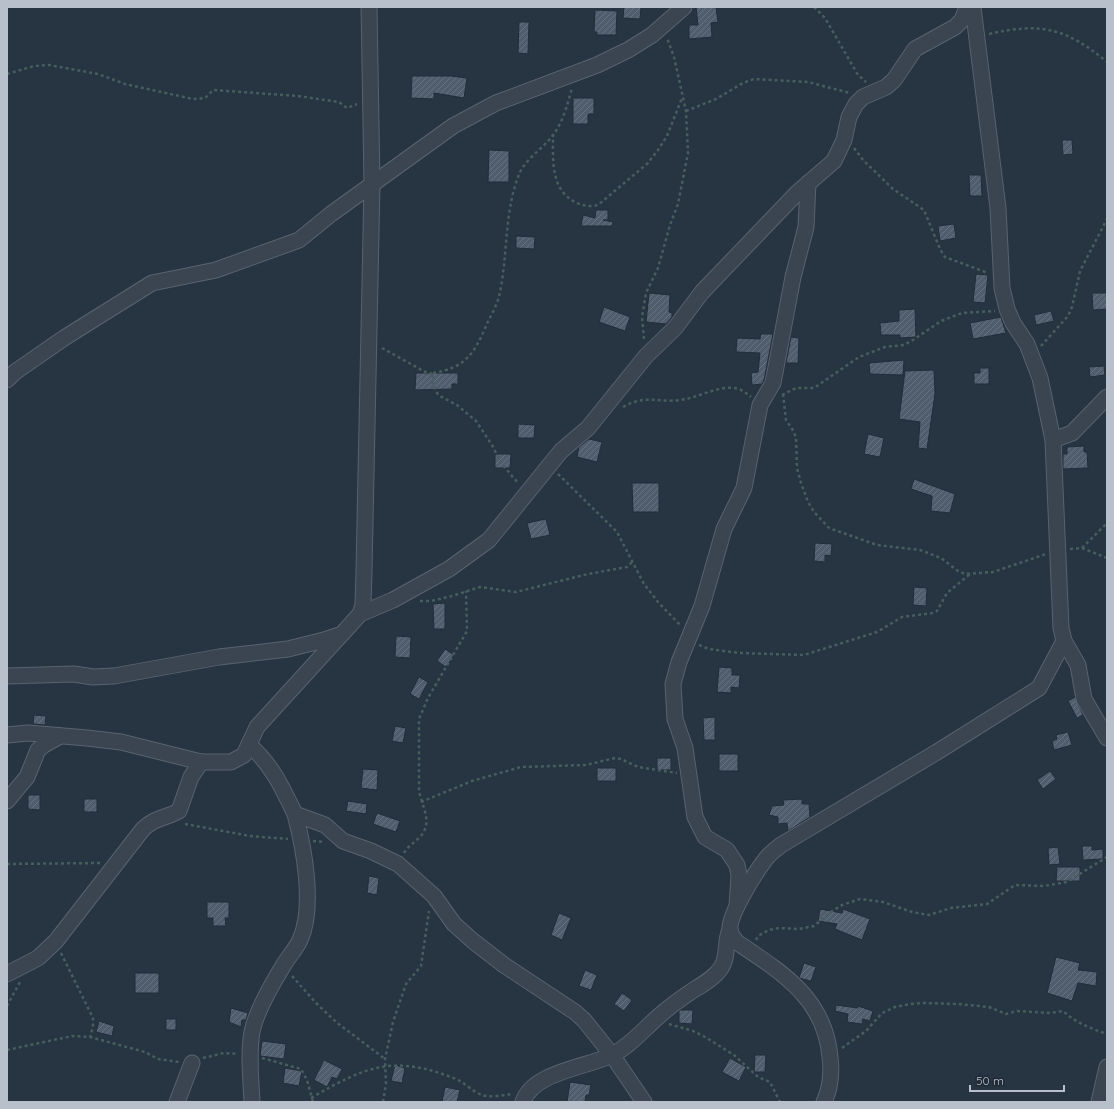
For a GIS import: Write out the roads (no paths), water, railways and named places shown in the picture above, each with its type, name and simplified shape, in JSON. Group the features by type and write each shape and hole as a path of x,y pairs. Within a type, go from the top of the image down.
{"street":[{"path":"7,735 28,733 121,742 200,762 218,763 236,760 244,755 261,722 360,614 363,605 364,571 372,184 369,7"},
{"path":"7,380 15,372 64,338 141,289 165,280 216,270 299,240 372,184 453,126 496,104 575,74 628,50 652,35 684,7"},
{"path":"360,614 393,600 472,554 489,540 564,447 588,428 646,356 675,328 702,292 808,183 834,161 845,136 851,111 864,97 881,90 894,80 915,49 950,31 960,24 967,7"},
{"path":"973,7 998,208 1002,288 1007,309 1013,322 1028,344 1040,378 1053,440 1061,628 1064,641 1078,665 1084,699 1107,738"},
{"path":"738,906 739,875 737,865 727,850 704,837 695,817 685,748 675,719 673,684 675,672 702,606 724,529 744,488 760,405 773,383 778,364 794,270 806,227 808,183"},
{"path":"1053,440 1072,432 1107,397"},
{"path":"7,676 74,674 93,677 114,676 219,657 288,650 342,634"},
{"path":"824,1102 831,1079 830,1055 825,1029 817,1012 808,999 792,982 752,952 738,944 733,937 730,930 730,923 738,906 761,865 775,850 937,752 1038,688 1064,641"},
{"path":"7,801 27,777 38,750 60,736"},
{"path":"249,745 256,751 279,780 295,814 302,840 306,888 306,920 300,941 283,966 265,998 252,1031 250,1055 252,1102"},
{"path":"7,974 38,958 56,941 142,829 151,822 179,811 191,777 200,762"},
{"path":"295,814 325,825 343,840 398,864 434,896 454,924 473,941 504,965 575,1012 595,1032 644,1102"},
{"path":"526,1096 551,1077 612,1055 630,1042 658,1016 717,974 724,962 727,936 730,930"},
{"path":"177,1102 192,1062"},
{"path":"1098,1102 1107,1067"}]}
